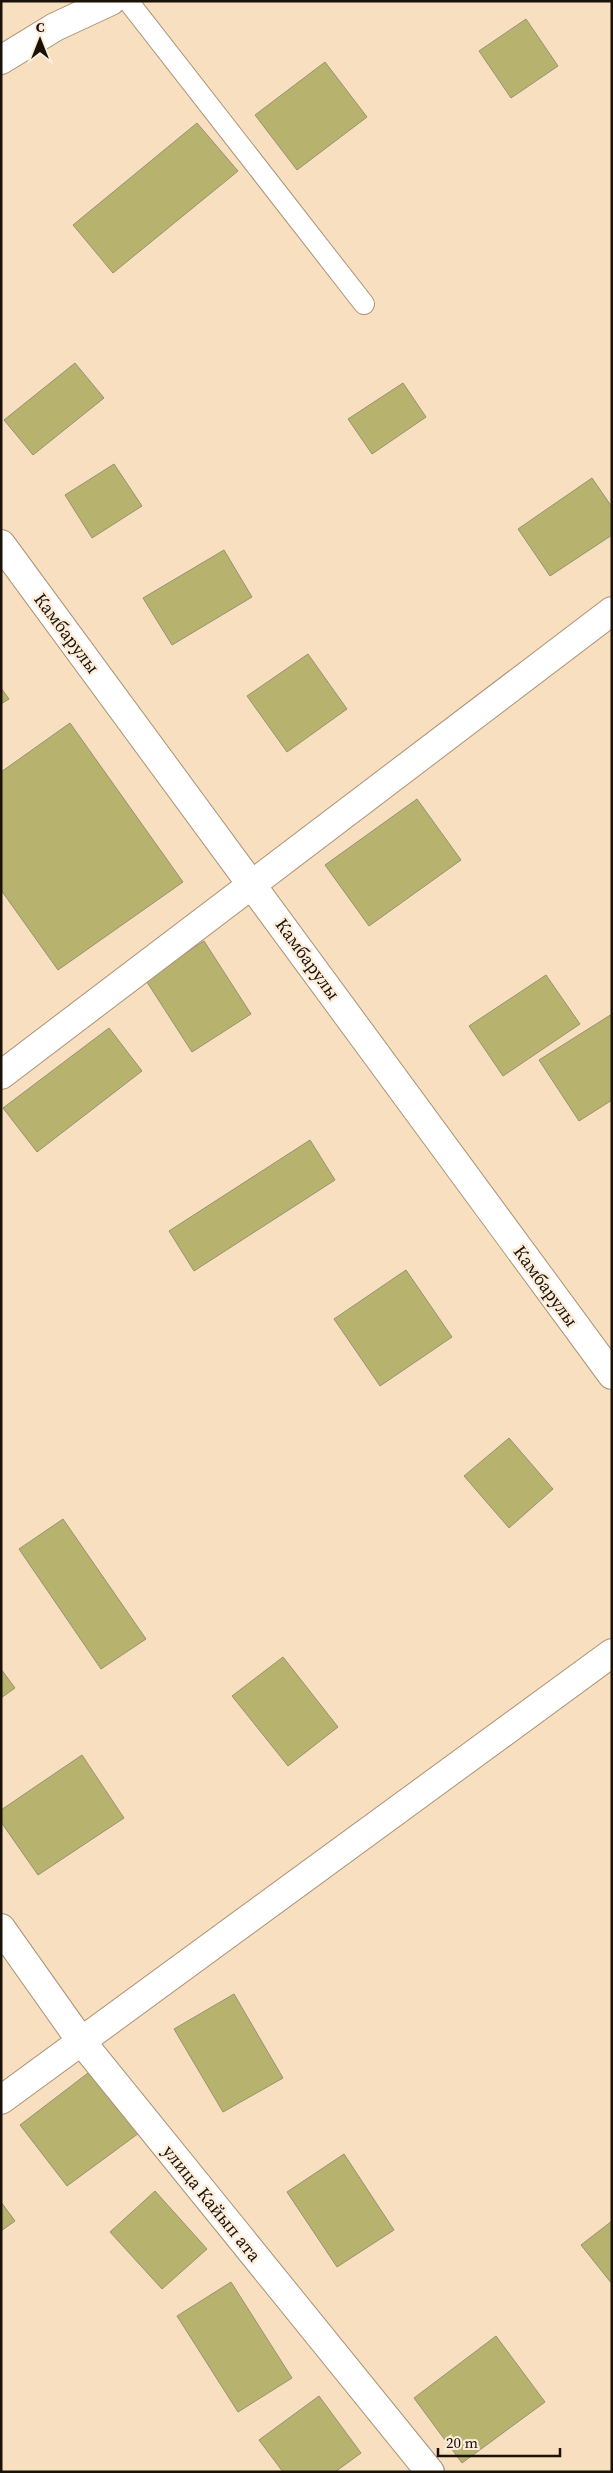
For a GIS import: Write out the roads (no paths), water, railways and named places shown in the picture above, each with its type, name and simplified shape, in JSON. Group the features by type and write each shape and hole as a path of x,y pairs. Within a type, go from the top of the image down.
{"street":[{"path":"1,60 55,27 112,1"},
{"name":"Камбарулы","path":"1,544 612,1375"},
{"path":"1,1074 612,611"},
{"path":"1,2100 612,1653"},
{"name":"улица Кайып ата","path":"1,1928 80,2041 430,2472"}],"lane":[{"path":"128,1 364,304"}]}
